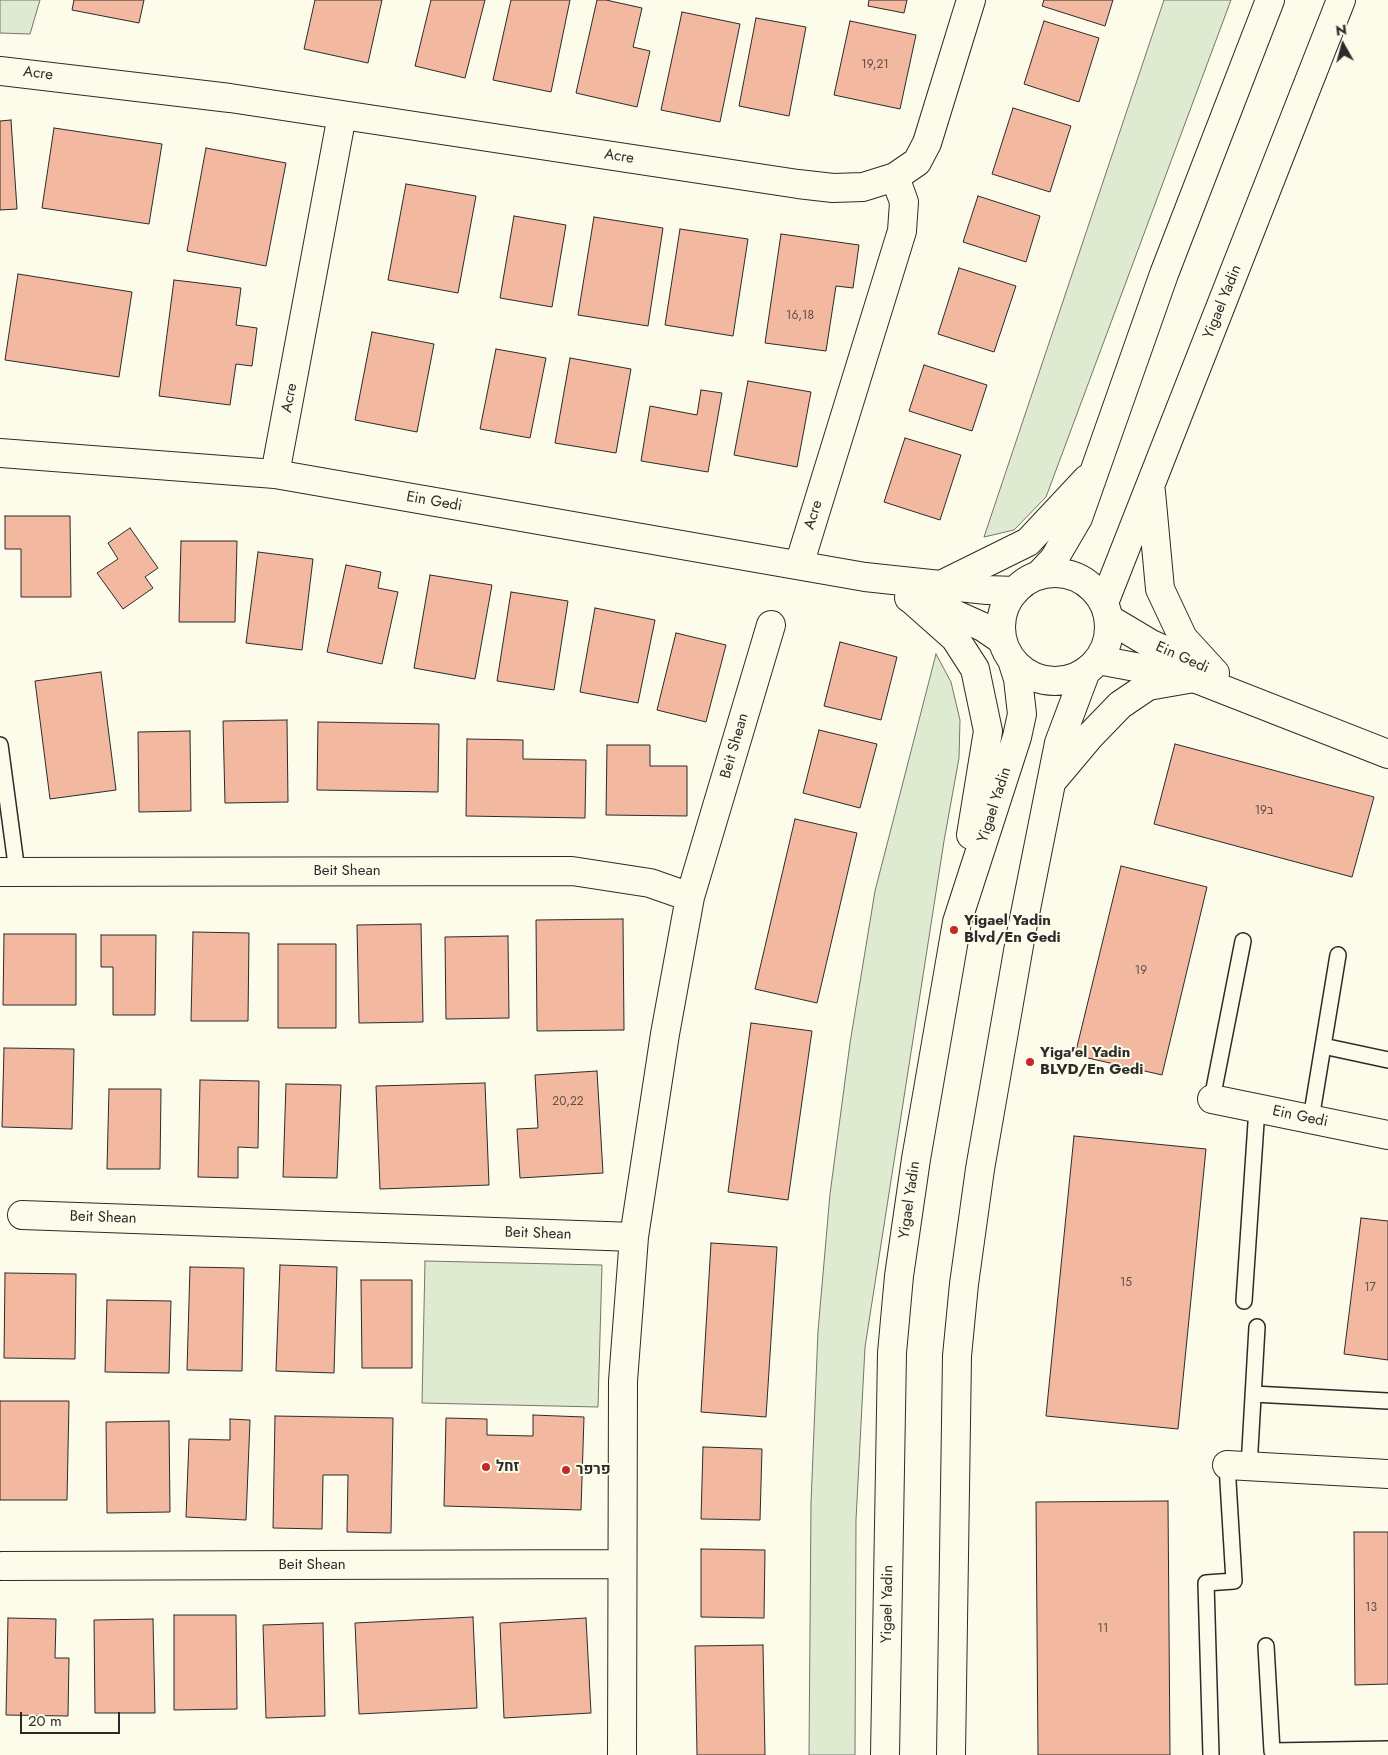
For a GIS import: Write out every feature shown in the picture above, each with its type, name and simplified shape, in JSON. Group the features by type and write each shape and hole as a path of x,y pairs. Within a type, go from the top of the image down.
{"street":[{"name":"Acre","path":"0,71 230,98 832,188 863,187 895,177 916,162 927,143 971,0"},
{"path":"1038,576 1054,559 1078,518 1164,274 1270,0"},
{"name":"Yigael Yadin","path":"1106,611 1150,485 1341,0"},
{"name":"Acre","path":"275,474 342,115"},
{"name":"Acre","path":"799,565 902,230 904,202 895,177"},
{"name":"Ein Gedi","path":"0,453 275,474 865,577 941,586 1015,591"},
{"path":"941,586 1028,542 1095,471"},
{"path":"1051,783 1090,736 1120,705 1148,686 1204,676 1183,638 1160,589 1150,485"},
{"path":"951,1755 957,1356 964,1284 980,1169 1021,934 1059,743 1092,665 1108,640 1106,611 1094,590 1080,579 1064,574 1047,574 1030,579 1015,591 1002,614 1000,632 1007,650 1022,670 1033,677 1047,681 1061,681 1074,678 1092,665"},
{"name":"Ein Gedi","path":"865,577 910,598 943,609 983,627 1007,650"},
{"path":"910,598 955,638 975,669 988,731 957,922"},
{"name":"Ein Gedi","path":"1106,611 1151,644 1204,676 1253,701 1388,754"},
{"name":"Beit Shean","path":"622,1755 623,1381 634,1237 665,1034 690,897 771,625"},
{"name":"Yigael Yadin","path":"885,1755 892,1353 898,1276 957,922 1017,737 1022,714 1018,679 1007,650"},
{"name":"Ein Gedi","path":"1092,665 1204,676"},
{"name":"Beit Shean","path":"9,872 572,871 650,883 690,897"},
{"name":"Ein Gedi","path":"1212,1099 1388,1135"},
{"name":"Beit Shean","path":"22,1215 634,1237"},
{"path":"1238,1466 1388,1474"},
{"name":"Beit Shean","path":"2,1566 622,1564"}],"lane":[{"path":"0,745 9,872"},
{"path":"1212,1099 1243,941"},
{"path":"1312,1119 1338,955"},
{"path":"1323,1046 1388,1060"},
{"path":"1244,1301 1257,1108"},
{"path":"1211,1755 1206,1583 1234,1581 1238,1466 1253,1394 1257,1327"},
{"path":"1253,1394 1388,1401"},
{"path":"1266,1646 1272,1751 1388,1749"}],"green space":[{"path":"0,0 40,0 30,34 0,33"},
{"path":"1164,0 1231,0 1046,497 1014,530 984,537"},
{"path":"936,654 951,682 960,720 959,758 944,841 865,1347 856,1520 855,1755 809,1755 811,1503 818,1331 830,1194 850,1043 875,891"},
{"path":"425,1261 602,1265 598,1407 422,1403"}],"building":[{"path":"74,0 144,0 139,23 72,10"},
{"path":"315,0 382,0 368,63 304,49"},
{"path":"431,0 485,0 465,78 415,66"},
{"path":"511,0 570,0 551,92 493,80"},
{"path":"597,0 606,0 642,8 633,47 650,51 637,107 576,93"},
{"path":"869,0 907,0 904,13 868,6"},
{"path":"1044,0 1113,0 1105,26 1042,6"},
{"path":"682,12 740,24 720,122 661,110"},
{"path":"756,18 806,27 789,116 739,106"},
{"path":"850,21 916,35 900,109 834,95"},
{"path":"1044,21 1099,38 1079,102 1024,84"},
{"path":"1013,108 1071,126 1050,192 992,174"},
{"path":"11,120 17,209 0,210 0,121"},
{"path":"54,128 162,144 149,224 42,208"},
{"path":"206,148 286,163 266,266 187,251"},
{"path":"406,184 476,196 458,293 388,280"},
{"path":"978,196 1040,216 1026,262 963,242"},
{"path":"514,216 566,225 552,307 500,298"},
{"path":"594,217 663,228 648,326 578,315"},
{"path":"680,229 748,239 733,336 665,325"},
{"path":"781,234 859,245 853,288 836,286 826,351 765,343"},
{"path":"959,268 1016,286 994,352 938,334"},
{"path":"18,274 132,292 119,377 5,360"},
{"path":"174,280 241,288 236,325 257,328 252,366 236,364 230,405 159,396"},
{"path":"372,332 434,344 417,432 355,420"},
{"path":"496,349 546,358 530,438 480,429"},
{"path":"570,358 631,369 616,453 555,443"},
{"path":"924,365 987,385 972,431 909,411"},
{"path":"748,381 811,392 797,467 734,455"},
{"path":"701,390 722,393 708,472 641,461 650,406 697,415"},
{"path":"905,438 961,455 940,520 884,502"},
{"path":"5,516 70,516 71,597 21,597 21,549 5,549"},
{"path":"130,528 158,568 145,577 153,588 123,609 97,573 118,559 108,543"},
{"path":"181,541 237,541 235,622 179,622"},
{"path":"258,552 313,559 302,650 246,643"},
{"path":"346,565 381,572 378,588 398,592 382,664 327,652"},
{"path":"430,575 492,585 475,679 414,668"},
{"path":"511,592 568,601 554,690 497,681"},
{"path":"595,608 655,620 638,703 580,692"},
{"path":"676,633 726,645 706,722 657,710"},
{"path":"840,642 897,657 881,720 824,706"},
{"path":"101,672 116,790 50,799 35,681"},
{"path":"287,720 288,802 225,803 223,721"},
{"path":"318,722 439,724 438,792 317,790"},
{"path":"819,730 877,744 860,808 803,793"},
{"path":"190,731 191,811 139,812 138,732"},
{"path":"467,739 523,740 523,759 586,760 585,818 466,816"},
{"path":"1175,744 1374,797 1352,877 1154,824"},
{"path":"607,745 650,745 650,766 687,766 687,816 606,815"},
{"path":"795,819 857,833 817,1003 755,989"},
{"path":"1121,866 1207,887 1162,1075 1075,1055"},
{"path":"623,919 624,1030 537,1031 536,920"},
{"path":"421,924 423,1022 359,1023 357,925"},
{"path":"193,932 249,933 248,1021 191,1021"},
{"path":"4,934 76,934 76,1005 3,1005"},
{"path":"101,935 156,935 155,1015 113,1015 113,967 101,967"},
{"path":"508,936 509,1018 446,1019 445,937"},
{"path":"278,944 336,944 336,1028 278,1028"},
{"path":"751,1023 812,1031 788,1200 728,1192"},
{"path":"4,1048 74,1049 72,1129 2,1127"},
{"path":"597,1071 603,1173 520,1178 517,1129 538,1128 535,1075"},
{"path":"200,1080 259,1081 258,1148 238,1147 238,1178 198,1177"},
{"path":"485,1083 489,1185 380,1189 376,1086"},
{"path":"286,1084 341,1085 337,1178 283,1177"},
{"path":"109,1089 161,1089 160,1169 107,1169"},
{"path":"1074,1136 1206,1149 1178,1429 1046,1416"},
{"path":"1361,1218 1388,1221 1388,1360 1344,1354"},
{"path":"711,1243 777,1247 766,1417 701,1412"},
{"path":"280,1265 337,1267 334,1373 276,1371"},
{"path":"190,1267 244,1268 242,1371 187,1370"},
{"path":"5,1273 76,1274 75,1359 4,1358"},
{"path":"361,1280 412,1280 412,1368 362,1368"},
{"path":"107,1300 171,1301 169,1373 105,1372"},
{"path":"0,1401 69,1401 67,1500 0,1500"},
{"path":"533,1415 584,1417 581,1510 444,1506 446,1418 487,1419 487,1435 533,1436"},
{"path":"275,1416 393,1418 391,1533 347,1532 348,1475 323,1475 322,1529 273,1528"},
{"path":"230,1419 250,1420 246,1520 186,1517 189,1439 230,1440"},
{"path":"169,1421 170,1512 107,1513 106,1422"},
{"path":"703,1447 762,1449 760,1520 701,1519"},
{"path":"1168,1501 1170,1755 1038,1755 1036,1502"},
{"path":"1354,1532 1388,1532 1388,1684 1355,1685"},
{"path":"701,1549 765,1550 764,1618 701,1617"},
{"path":"174,1615 236,1615 237,1709 174,1710"},
{"path":"473,1617 477,1708 359,1714 355,1623"},
{"path":"8,1618 56,1619 55,1658 69,1658 68,1716 6,1715"},
{"path":"586,1618 591,1713 504,1718 500,1623"},
{"path":"153,1619 155,1713 95,1713 94,1620"},
{"path":"323,1623 325,1716 266,1718 263,1625"},
{"path":"763,1645 765,1755 697,1755 695,1646"}],"place":[{"name":"Yigael Yadin Blvd/En Gedi","path":"954,930"},
{"name":"Yiga'el Yadin BLVD/En Gedi","path":"1030,1062"},
{"name":"זחל","path":"486,1467"},
{"name":"פרפר","path":"566,1470"}]}
